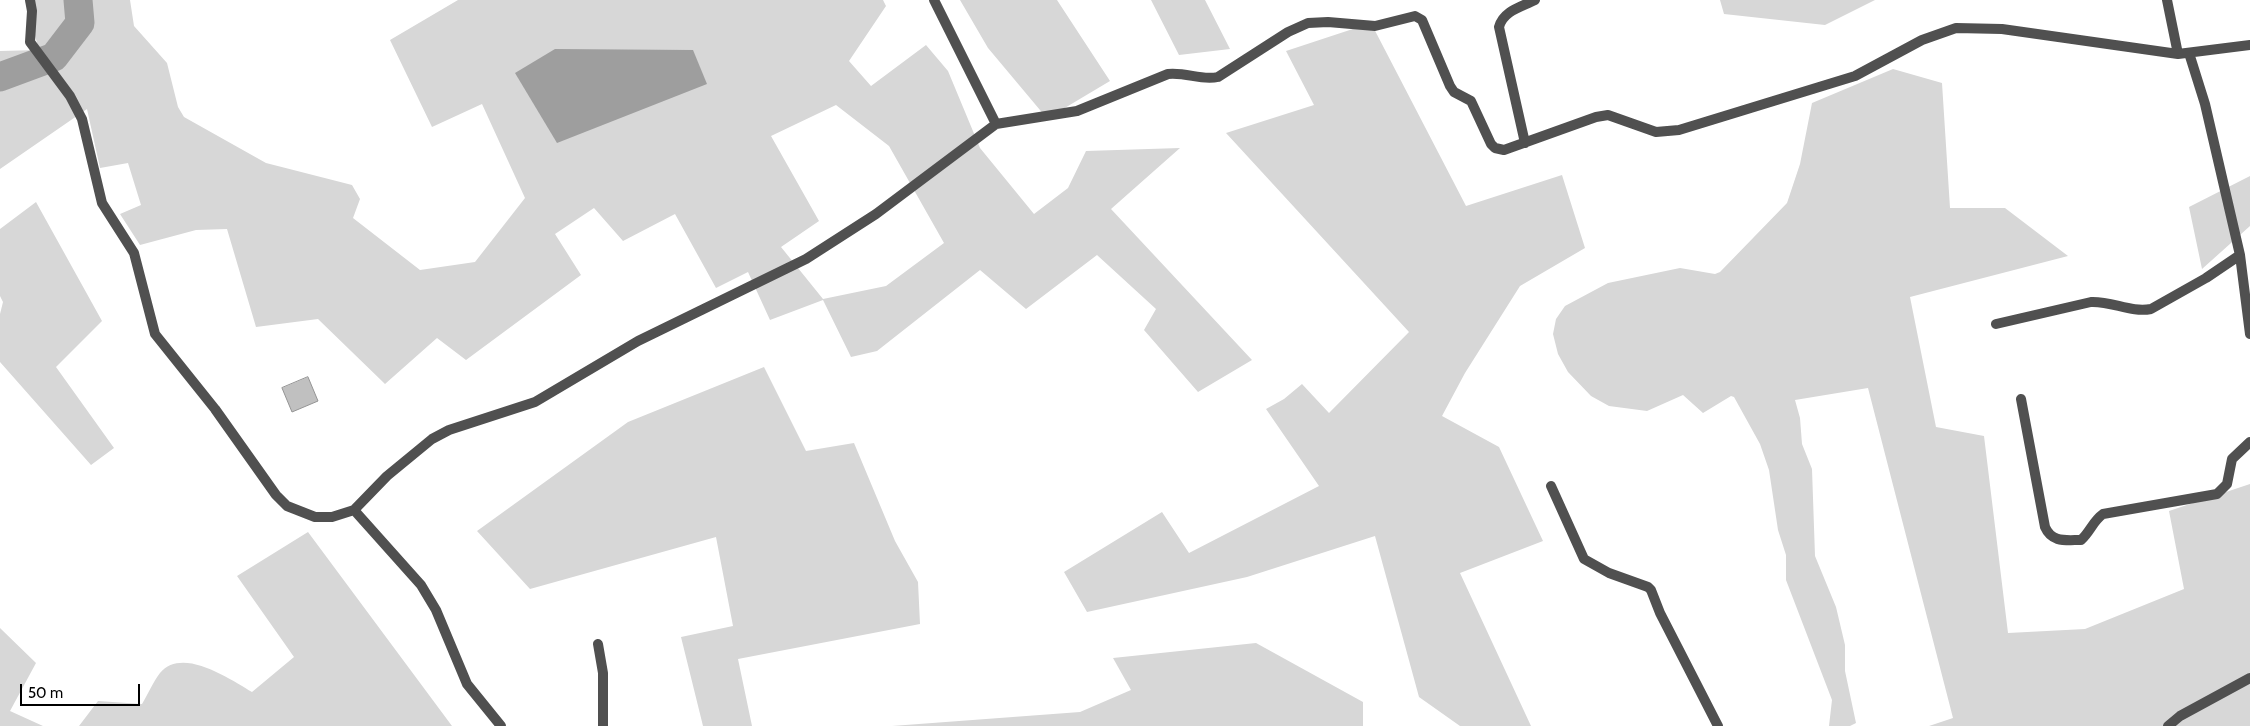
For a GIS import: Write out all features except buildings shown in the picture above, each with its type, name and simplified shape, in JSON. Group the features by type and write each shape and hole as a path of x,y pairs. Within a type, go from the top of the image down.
{"street":[{"path":"30,0 32,10 30,38 35,51 70,96 82,119 102,203 134,253 155,334 215,409 276,495 287,506 315,517 332,517 354,510 387,476 432,439 449,430 535,402 638,341 806,259 876,214 996,124 1077,111 1168,74 1182,72 1208,79 1218,78 1288,32 1308,23 1328,22 1375,26 1415,16 1422,20 1450,86 1454,92 1471,100 1491,144 1495,148 1504,150 1596,117 1608,115 1656,132 1679,130 1854,76 1922,40 1956,28 2002,29 2184,54 2250,45"},
{"path":"934,0 996,124"},
{"path":"1525,142 1499,27 1501,19 1507,13 1535,0"},
{"path":"2167,0 2184,54 2205,104 2240,255 2250,334"},
{"path":"1996,324 2091,302 2103,302 2141,311 2151,309 2206,278 2240,255"},
{"path":"2021,400 2045,527 2048,534 2056,540 2081,540 2089,532 2096,519 2103,514 2217,494 2227,484 2232,459 2250,442"},
{"path":"1551,486 1584,559 1609,573 1648,587 1651,590 1660,613 1718,726"},
{"path":"354,510 421,586 436,610 467,684 501,726"},
{"path":"598,644 603,674 603,726"},
{"path":"2168,726 2180,716 2250,678"}],"shaded area":[{"path":"25,0 130,0 134,26 167,63 178,107 184,117 266,163 352,185 360,199 353,218 420,270 475,262 525,198 482,104 432,127 390,40 458,0 883,0 886,6 849,61 871,86 926,45 948,71 980,148 1034,214 1068,188 1086,151 1180,148 1111,209 1252,360 1198,392 1144,330 1156,309 1097,255 1026,309 980,270 877,351 851,357 823,300 770,320 748,272 716,288 675,214 623,241 594,208 555,234 581,275 466,360 437,338 385,384 318,319 256,327 227,229 196,230 140,245 120,214 141,205 128,163 100,168 87,109 0,169 0,51 39,50","holes":["836,105 889,146 944,243 886,286 823,299 781,247 819,221 771,136"]},
{"path":"960,0 1057,0 1110,81 1063,109 1045,116 988,48"},
{"path":"1151,0 1205,0 1230,49 1179,55"},
{"path":"1720,0 1875,0 1825,25 1724,14"},
{"path":"1371,23 1466,206 1562,175 1585,248 1520,286 1465,373 1442,416 1499,447 1543,541 1460,573 1531,726 1460,726 1419,697 1375,536 1247,577 1087,612 1064,572 1162,512 1189,553 1319,486 1266,409 1284,399 1302,384 1329,413 1409,332 1226,133 1314,105 1286,51"},
{"path":"555,49 693,50 707,84 557,143 515,73"},
{"path":"1893,69 1942,83 1950,208 2005,208 2068,256 1910,297 1936,427 1984,436 2008,633 2085,629 2184,589 2169,511 2250,484 2250,726 1929,726 1953,718 1868,388 1795,400 1800,418 1802,444 1812,469 1815,556 1836,607 1845,645 1845,671 1856,723 1850,726 1829,726 1832,700 1786,580 1786,555 1778,530 1769,470 1760,444 1734,397 1731,396 1703,413 1683,395 1647,411 1609,406 1591,396 1568,372 1558,354 1553,334 1556,319 1565,306 1608,283 1680,268 1715,274 1720,272 1787,203 1800,164 1812,103"},
{"path":"2250,176 2250,226 2202,269 2189,207"},
{"path":"36,202 102,321 56,367 114,448 91,465 0,362 0,314 3,302 0,296 0,229"},
{"path":"764,367 806,451 854,443 895,541 918,582 920,624 738,659 752,726 703,726 681,637 733,626 716,537 530,589 477,531 628,422"},
{"path":"308,532 452,726 79,726 98,701 142,704 157,677 169,666 181,663 206,668 219,673 252,692 294,657 237,576"},
{"path":"0,628 36,663 10,711 43,726 0,726"},
{"path":"1256,643 1363,702 1363,726 892,726 1080,712 1131,690 1113,658"}],"waterway":[{"path":"0,77 54,57 80,23 78,0"}]}
